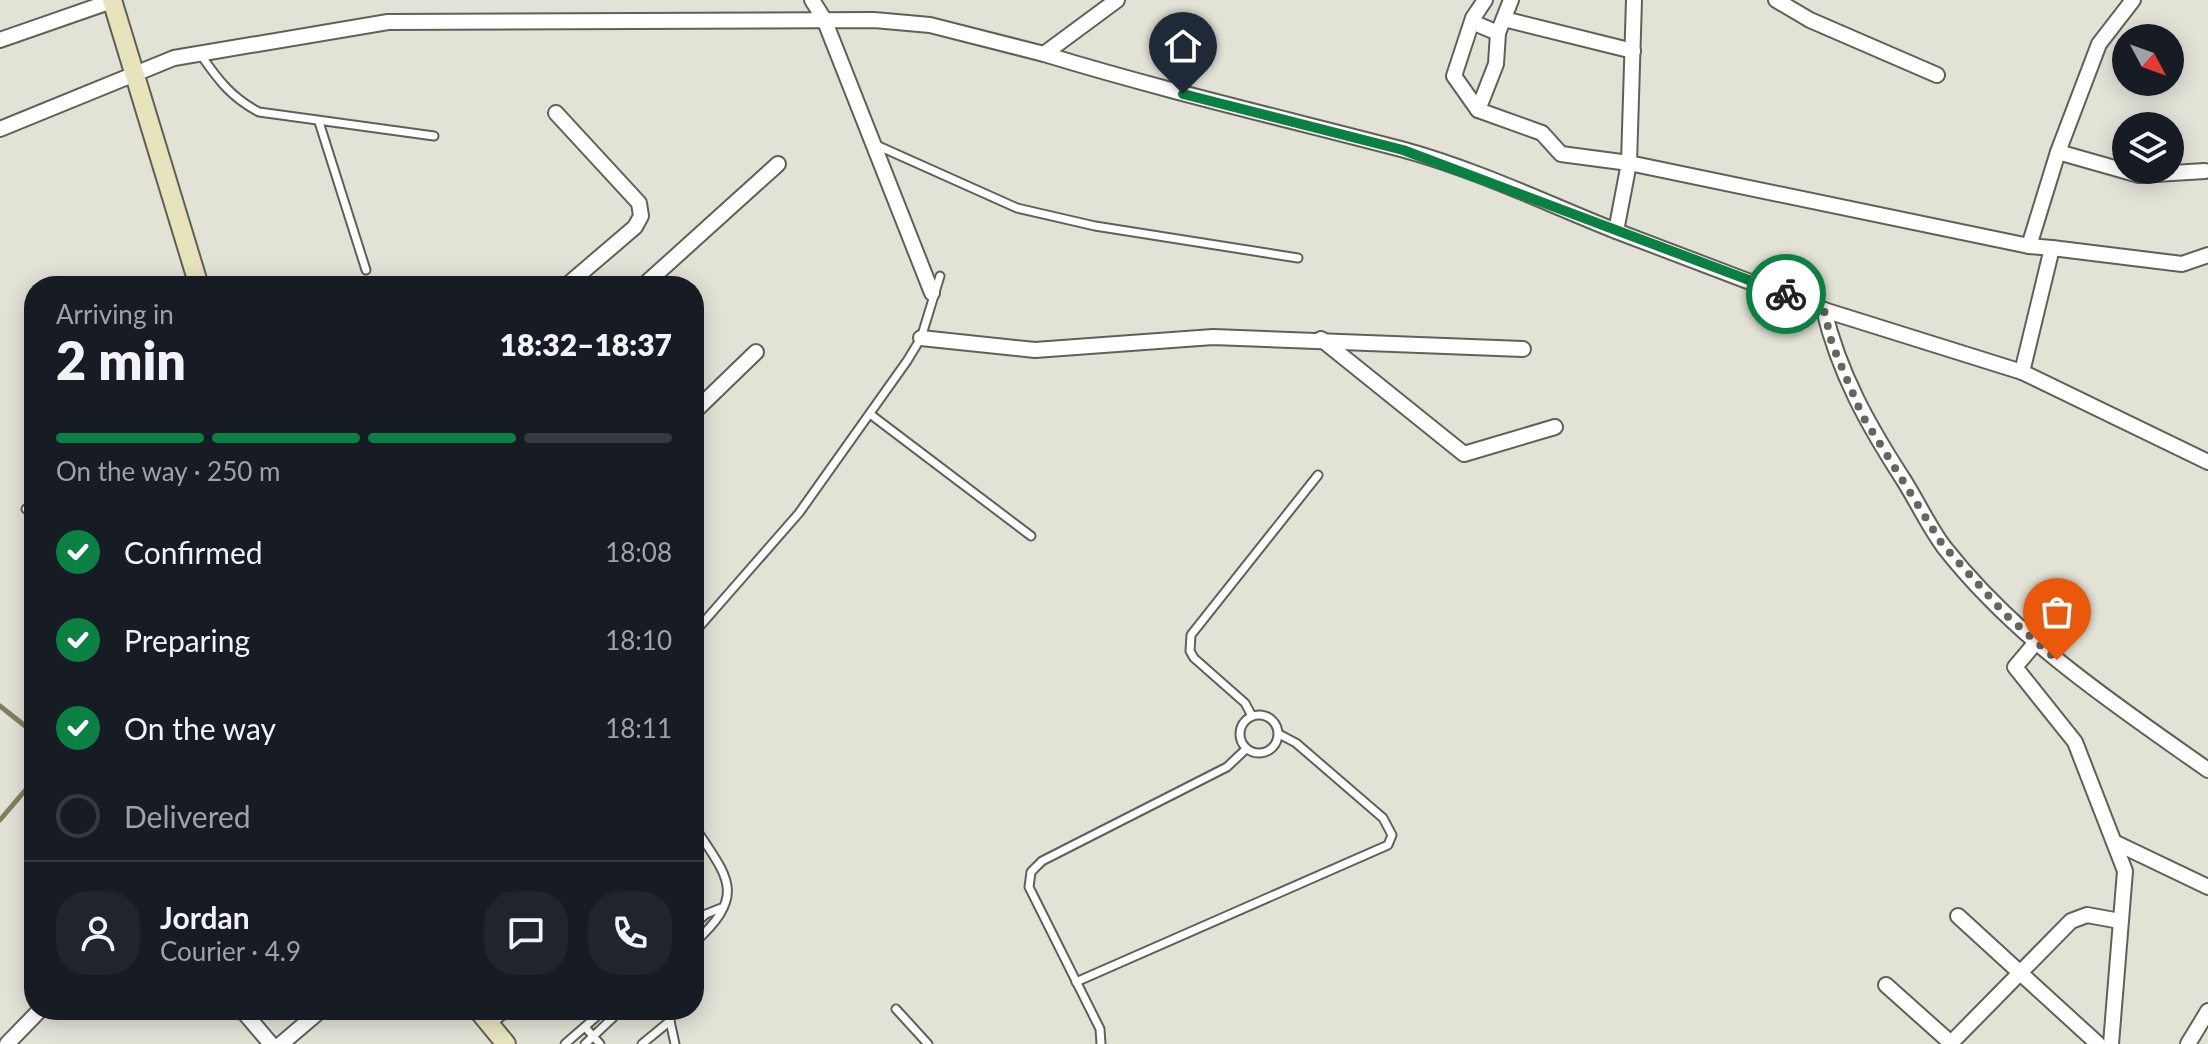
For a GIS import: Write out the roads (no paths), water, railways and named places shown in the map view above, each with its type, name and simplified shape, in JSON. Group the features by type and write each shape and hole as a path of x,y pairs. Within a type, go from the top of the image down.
{"main road":[{"path":"112,0 196,276"},
{"path":"486,1020 506,1044"}],"street":[{"path":"0,40 112,0"},
{"path":"812,0 824,19 932,293"},
{"path":"1044,54 1117,0"},
{"path":"1485,0 1472,22 1454,76 1478,110 1542,133 1561,154 1629,163 2029,246 2182,264 2208,255"},
{"path":"1478,110 1496,64 1501,26 1511,0"},
{"path":"1616,231 1629,163 1634,0"},
{"path":"1776,0 1810,20 1937,75"},
{"path":"2029,246 2058,152 2099,44 2133,0"},
{"path":"0,129 174,58 388,22 429,19 824,19 930,25 1044,54 1124,79 1403,150 1485,178 1824,310 2022,372 2208,462"},
{"path":"1472,22 1633,51"},
{"path":"556,113 639,203 641,216 635,227 578,276"},
{"path":"2058,152 2139,175 2205,171"},
{"path":"654,276 778,164"},
{"path":"2022,372 2052,248"},
{"path":"1824,310 1832,344 1862,415 1942,544 2005,614 2078,679 2208,770"},
{"path":"921,338 1035,350 1213,337 1523,349"},
{"path":"1321,339 1464,454 1555,427"},
{"path":"704,402 756,352"},
{"path":"2037,641 2015,667 2075,742 2125,871 2111,1044"},
{"path":"2114,842 2208,887"},
{"path":"1958,916 2098,1044"},
{"path":"1886,985 1951,1044 2079,916 2120,921"},
{"path":"2188,1044 2208,1011"},
{"path":"7,1044 30,1020"},
{"path":"251,1020 271,1044"},
{"path":"281,1044 309,1020"}],"lane":[{"path":"199,53 238,101 259,112 434,136"},
{"path":"319,122 366,270"},
{"path":"872,143 1017,208 1095,226 1298,258"},
{"path":"704,622 799,513 870,414 921,338 932,293 940,276"},
{"path":"870,414 1031,536"},
{"path":"1252,716 1245,703 1194,658 1190,651 1191,635 1318,475"},
{"path":"1076,982 1388,845 1392,835 1383,818 1296,743 1279,734 1270,718 1252,716"},
{"path":"1246,749 1240,731 1252,716"},
{"path":"1246,749 1264,753 1275,746 1279,734"},
{"path":"1101,1044 1100,1029 1029,887 1031,872 1042,861 1227,767 1246,749"},
{"path":"704,841 726,875 729,891 714,925 704,934"},
{"path":"704,916 721,908"},
{"path":"896,1009 928,1044"},
{"path":"565,1044 593,1020"},
{"path":"585,1044 610,1020"},
{"path":"642,1044 670,1021 675,1044"},
{"path":"585,1027 600,1044"}],"waterway":[{"path":"0,706 24,725"},
{"path":"0,820 24,792"}]}
